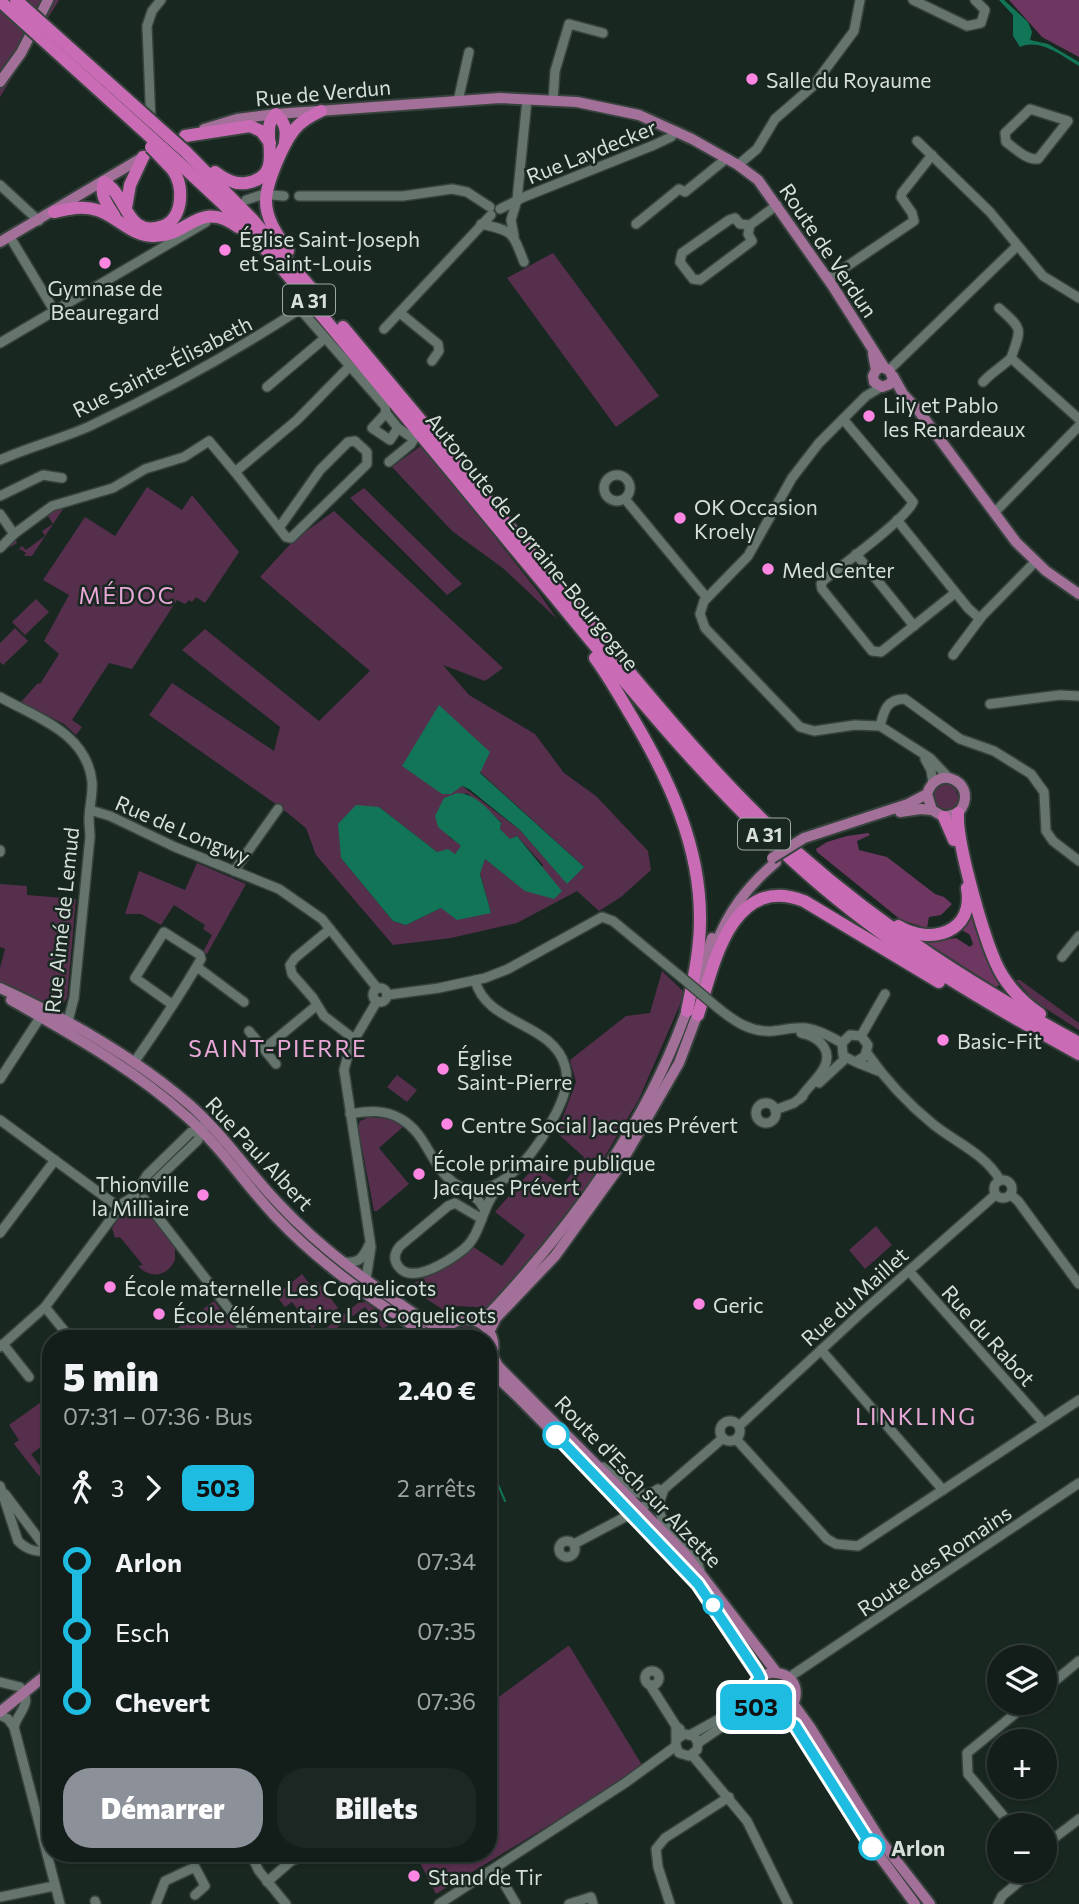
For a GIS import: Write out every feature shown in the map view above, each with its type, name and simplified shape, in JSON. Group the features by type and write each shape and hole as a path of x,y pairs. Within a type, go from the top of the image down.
{"highway":[{"name":"Autoroute de Lorraine-Bourgogne","path":"16,0 250,231 669,735 732,803 784,854 905,950 1012,1017 1079,1054"},
{"path":"0,1 131,119 134,130 178,161 231,182 248,183 260,177 270,161 270,122 276,114 284,123 284,148"},
{"path":"321,111 304,120 294,130 267,189 266,202 276,233 321,300"},
{"path":"185,136 250,126 261,131 270,143"},
{"path":"122,216 130,185 153,150"},
{"name":"Autoroute de Lorraine-Bourgogne","path":"178,161 252,219 686,740 792,848 864,908 945,966 1079,1041"},
{"path":"54,212 84,207 122,216 145,228 168,225 176,215 180,203 178,161"},
{"path":"104,181 101,189 104,199 140,234 162,236 197,218 220,216 250,231"},
{"path":"559,603 561,614 604,671 645,738 683,818 692,852 700,921 692,1013"},
{"path":"958,813 959,835 984,930 1002,975 1027,1004 1079,1041"},
{"path":"864,908 907,932 921,935 946,933 965,918 968,891 957,848 944,817"},
{"path":"692,1013 734,919 755,902 779,896 804,901 998,1015 1012,1017"}],"main road":[{"path":"0,82 20,52 48,0"},
{"name":"Rue de Verdun","path":"5,239 54,212 153,150 237,119 500,98 620,109 676,131"},
{"name":"Route de Verdun","path":"676,131 727,158 758,180 828,279 873,352 883,376"},
{"path":"883,376 918,410 1016,542 1035,562 1079,594"},
{"path":"490,1330 496,1318 555,1256 617,1170 664,1092 679,1063 692,1013 715,946 727,917 747,890 774,860 806,840 908,804 927,794 933,783 940,779 949,778 960,784 966,795 958,813 944,817 932,810 901,812 806,840"},
{"path":"927,794 932,810"},
{"name":"Rue Paul Albert","path":"0,988 129,1070 167,1099 201,1130 274,1215 312,1252 421,1330"},
{"name":"Rue Paul Albert","path":"0,994 67,1021 135,1061 216,1129 277,1202 311,1236 425,1321 435,1325 451,1324 463,1319 477,1321"},
{"path":"487,1330 477,1321 490,1313 555,1241 599,1180 667,1064 692,1013"},
{"path":"447,1330 451,1324"},
{"name":"Route d'Esch sur Alzette","path":"497,1365 594,1460 637,1511 700,1570 787,1679"},
{"path":"497,1379 508,1386 637,1511 698,1584 760,1678"},
{"path":"6,1712 22,1690 42,1671"},
{"path":"776,1717 789,1711 796,1697 787,1679 771,1673 760,1678 753,1689 755,1706 761,1713 795,1725 861,1831 915,1904"},
{"path":"22,1690 42,1677"},
{"path":"794,1705 881,1841 930,1904"}],"street":[{"path":"153,150 147,26 152,11 161,0"},
{"path":"738,165 757,149 775,119 813,86 854,30 860,0"},
{"path":"913,0 967,26 981,23 985,10 975,0"},
{"path":"553,101 555,71 569,24 603,33"},
{"path":"458,100 469,52"},
{"path":"517,200 527,100"},
{"path":"1068,121 1035,160 1006,142 1004,138 1004,133 1030,108 1079,124"},
{"name":"Rue Laydecker","path":"384,329 494,210 654,145 671,137 676,131"},
{"path":"917,141 990,212 1043,276 1079,298"},
{"path":"828,279 914,222 912,213 901,197 902,193 932,155"},
{"path":"636,224 678,189 685,192 727,158"},
{"path":"0,186 39,220"},
{"path":"299,196 403,196 452,189 467,192 494,210"},
{"path":"246,200 261,195"},
{"path":"271,195 284,197"},
{"name":"Rue Laydecker","path":"517,200 511,220 524,262"},
{"path":"750,225 748,234 752,241 699,280 693,279 680,262 682,253 729,220 735,218 740,224 750,225 778,205"},
{"path":"0,343 206,222"},
{"path":"481,224 505,229 514,236"},
{"path":"5,239 55,312"},
{"path":"949,778 923,754 880,726 855,725 814,731 800,727 705,628 700,608 748,555 792,478 819,443 883,376 1017,246"},
{"path":"983,382 1011,358 1020,332 1018,326 999,308"},
{"name":"Rue Sainte-Élisabeth","path":"0,460 88,427 247,344 300,309 325,338"},
{"path":"400,313 438,344 439,351 432,361"},
{"path":"267,387 325,338 385,406 386,413 398,428 414,439 389,462"},
{"path":"1011,358 1079,419"},
{"path":"235,472 297,421 349,367"},
{"path":"386,413 372,428 390,440 398,428"},
{"path":"844,419 913,502 897,520 821,584 822,589 872,651 881,652 956,593"},
{"path":"994,513 1078,430"},
{"path":"0,548 51,506 113,488 145,470 184,457 208,441 286,537 291,538 367,464 367,452 361,445 355,441 348,442 320,470 279,528"},
{"path":"0,496 43,475 62,478"},
{"path":"625,499 707,598"},
{"path":"0,514 14,534"},
{"path":"897,520 980,619"},
{"path":"856,554 914,626"},
{"path":"953,655 980,619 1035,562"},
{"path":"990,704 1060,695 1079,696"},
{"name":"Rue de Longwy","path":"0,697 60,729 75,742 85,757 92,781 90,810 110,816 175,847 279,889 306,906 330,929 377,988"},
{"path":"880,726 889,703 905,698 960,739 994,751 1031,774 1044,792 1046,831 1053,841 1079,861"},
{"path":"923,754 931,769 933,783"},
{"path":"234,871 278,809"},
{"name":"Rue Aimé de Lemud","path":"69,1033 67,1021 74,998 79,955 90,810"},
{"path":"387,995 475,980 508,969 602,917 613,921 734,1021 765,1031 807,1028 842,1043"},
{"path":"330,929 290,965 292,974 328,1021 354,1039"},
{"path":"135,1061 173,1005 201,959 200,955 164,932 135,978 173,1005"},
{"path":"1062,957 1079,936"},
{"path":"197,967 244,1002"},
{"path":"475,980 478,992 489,1004 551,1045 562,1058 566,1073 562,1098 547,1131 525,1160 501,1183 468,1246 424,1272 408,1273 396,1263 395,1253 400,1246 448,1206 455,1203 483,1214"},
{"path":"377,1002 373,994 377,988 384,989 387,995"},
{"path":"861,1036 885,994"},
{"path":"377,1002 384,1001 387,995"},
{"path":"366,1279 371,1251 344,1070 354,1039 377,1002"},
{"path":"264,1049 316,1006"},
{"path":"0,1079 43,1013"},
{"path":"781,1030 811,1035 826,1050 827,1057 822,1071 800,1099"},
{"path":"249,1031 276,1065"},
{"path":"846,1058 842,1043 850,1035 861,1036 868,1045 867,1052 879,1072"},
{"path":"858,1060 867,1052"},
{"path":"775,1110 800,1099 846,1058"},
{"path":"846,1058 858,1060 879,1072 931,1122 987,1162 1000,1180"},
{"path":"350,1114 378,1111 402,1119 419,1134 447,1178 479,1201 483,1214"},
{"path":"203,1117 201,1137 144,1187 134,1190 243,1330"},
{"path":"0,1120 120,1208"},
{"path":"201,1130 216,1129"},
{"path":"0,1233 55,1160"},
{"path":"1011,1195 1003,1199 995,1195 994,1186 1000,1180 1011,1184 1011,1195 1079,1284"},
{"path":"464,1188 482,1189 501,1183"},
{"name":"Rue du Maillet","path":"738,1426 995,1195"},
{"path":"29,1377 2,1345 45,1307 120,1208 139,1198"},
{"path":"343,1262 355,1263 361,1259 370,1243"},
{"name":"Rue du Rabot","path":"909,1271 1044,1422"},
{"path":"45,1307 64,1330"},
{"path":"821,1350 943,1490"},
{"path":"736,1440 827,1539 836,1544 858,1546 1079,1400"},
{"path":"732,1422 738,1426 740,1432 736,1440 723,1438 721,1430 724,1424 732,1422"},
{"path":"574,1545 637,1511 723,1438"},
{"path":"594,1460 633,1492 642,1495 653,1492 667,1481 681,1475"},
{"name":"Route des Romains","path":"787,1679 1079,1483"},
{"path":"0,1487 18,1541 32,1550 42,1550"},
{"path":"0,1487 42,1541"},
{"path":"666,1488 659,1501 660,1516 695,1556 700,1570"},
{"path":"1057,1679 1079,1661"},
{"path":"1,1684 10,1683 22,1690 26,1707 6,1712 42,1833"},
{"path":"650,1685 676,1726 698,1743"},
{"path":"439,1904 625,1783 689,1734 735,1710 753,1689"},
{"path":"625,1783 662,1763 697,1750 698,1743 738,1715 752,1710 761,1713"},
{"path":"1000,1813 968,1774 968,1753 1014,1715"},
{"path":"676,1726 677,1743 729,1797 747,1821 760,1842 788,1904"},
{"path":"670,1904 658,1867 656,1849 665,1838 729,1797"},
{"path":"1057,1836 1079,1819"},
{"path":"50,1862 60,1904"},
{"path":"252,1862 255,1875 267,1882 286,1904"},
{"path":"267,1882 290,1862"},
{"path":"156,1904 162,1877 196,1864 205,1886 195,1895"},
{"path":"495,1868 516,1904"},
{"path":"998,1904 1002,1896 1018,1883"},
{"path":"0,1897 54,1886"},
{"path":"569,1904 591,1897 593,1904"}],"shaded area":[{"path":"0,0 59,0 0,97"},
{"path":"999,0 1004,0 1028,22 1032,32 1030,40 1048,44 1079,62 1079,66 1043,46 1020,47 1013,36 1013,15"},
{"path":"1009,0 1079,0 1079,57 1042,37"},
{"path":"553,253 659,396 616,427 507,278"},
{"path":"422,445 557,619 504,569 452,531 392,467"},
{"path":"147,487 182,510 192,495 239,552 205,603 196,597 185,604 177,600 132,669 109,663 72,720 82,727 76,735 64,724 21,702 38,683 40,684 59,654 44,641 69,595 43,580 85,517 115,536"},
{"path":"364,488 462,584 447,595 350,498"},
{"path":"60,506 65,506 32,556 24,556 26,553 20,549 17,551 22,546 26,550 45,536 42,531 53,524 48,516 15,539 17,543 10,547 8,544"},
{"path":"334,511 503,668 485,681 443,665 469,695 535,734 564,773 596,796 648,851 651,870 621,897 599,911 577,891 517,923 451,938 393,945 316,855 306,828 149,715 172,683 274,751 280,727 182,650 205,629 319,721 370,671 260,577 294,540","holes":["480,772 584,867 567,883 520,830 462,786","467,793 501,822 500,829 510,840 517,836 543,865 526,891 485,859 480,873 491,913 441,908 406,925 393,921 341,858 379,807 437,852 455,854 462,846 449,837 442,803 445,798"]},
{"path":"36,599 49,612 25,635 12,622"},
{"path":"15,628 28,641 3,665 0,662 0,643"},
{"path":"439,705 490,752 480,773 584,867 567,884 520,830 469,789 462,786 451,794 442,794 402,766"},
{"path":"944,781 958,787 956,792 960,800 950,810 942,810 932,800 933,789"},
{"path":"457,793 470,796 481,803 501,823 500,829 510,839 517,836 562,891 554,899 525,891 485,859 480,874 491,913 457,920 441,908 406,925 393,921 341,858 338,824 356,805 379,807 437,852 448,849 455,854 461,846 438,827 435,816 444,798"},
{"path":"868,833 870,835 857,841 859,850 887,857 952,904 941,915 929,917 927,928 901,920 817,852 816,849 827,842"},
{"path":"197,863 246,884 207,954 203,952 212,935 203,929 205,925 174,905 161,925 141,914 125,914 139,871 185,890"},
{"path":"0,884 27,886 27,895 76,899 67,998 62,1005 53,1006 0,982 5,949 0,947"},
{"path":"974,912 1001,984 996,987 927,943 956,938 970,947 973,944 970,935 962,930"},
{"path":"662,971 685,993 639,1099 580,1198 489,1308 458,1306 445,1311 408,1287 472,1246 502,1266 525,1235 495,1212 535,1166 562,1186 584,1157 557,1133 576,1082 570,1060 626,1016 650,1013"},
{"path":"1016,980 1020,980 1079,1023 1079,1030 1034,1001"},
{"path":"397,1075 417,1090 407,1102 387,1087"},
{"path":"369,1117 391,1119 404,1126 379,1148 409,1184 377,1211 374,1211 358,1127 360,1121"},
{"path":"136,1205 145,1210 175,1249 172,1266 163,1273 153,1274 143,1270 138,1266 143,1265 120,1237 115,1238 112,1228 126,1208"},
{"path":"876,1226 892,1245 865,1269 849,1250"},
{"path":"302,1274 311,1286 318,1282 338,1308 312,1328 292,1302 285,1307 276,1295"},
{"path":"214,1301 237,1330 175,1330"},
{"path":"366,1302 392,1323 383,1329 365,1307 334,1330 325,1330 325,1329 358,1303"},
{"path":"464,1327 477,1330 455,1330"},
{"path":"42,1401 42,1446 31,1454 42,1469 39,1476 14,1444 19,1440 9,1425"},
{"path":"568,1646 642,1765 497,1857 497,1698"},
{"path":"774,1677 786,1682 791,1694 786,1706 774,1711 762,1706 757,1694 762,1682"},
{"path":"420,1862 489,1862 436,1894"}],"waterway":[{"path":"497,1482 505,1501"}],"bus line":[{"name":"503","path":"556,1435 698,1584 760,1678 753,1689 755,1706 761,1713 795,1725 872,1847"}],"place":[{"name":"Salle du Royaume","path":"752,79"},
{"name":"Église Saint-Joseph et Saint-Louis","path":"225,250"},
{"name":"Gymnase de Beauregard","path":"105,263"},
{"name":"Lily et Pablo les Renardeaux","path":"869,416"},
{"name":"OK Occasion Kroely","path":"680,518"},
{"name":"Med Center","path":"768,569"},
{"name":"Basic-Fit","path":"943,1040"},
{"name":"Église Saint-Pierre","path":"443,1069"},
{"name":"Centre Social Jacques Prévert","path":"447,1124"},
{"name":"École primaire publique Jacques Prévert","path":"419,1174"},
{"name":"Thionville la Milliaire","path":"203,1195"},
{"name":"École maternelle Les Coquelicots","path":"110,1287"},
{"name":"Geric","path":"699,1304"},
{"name":"École élémentaire Les Coquelicots","path":"159,1314"},
{"name":"Arlon","path":"872,1847"},
{"name":"Stand de Tir","path":"414,1876"}],"district":[{"name":"MÉDOC","path":"127,595"},
{"name":"SAINT-PIERRE","path":"278,1048"},
{"name":"LINKLING","path":"916,1416"}]}
